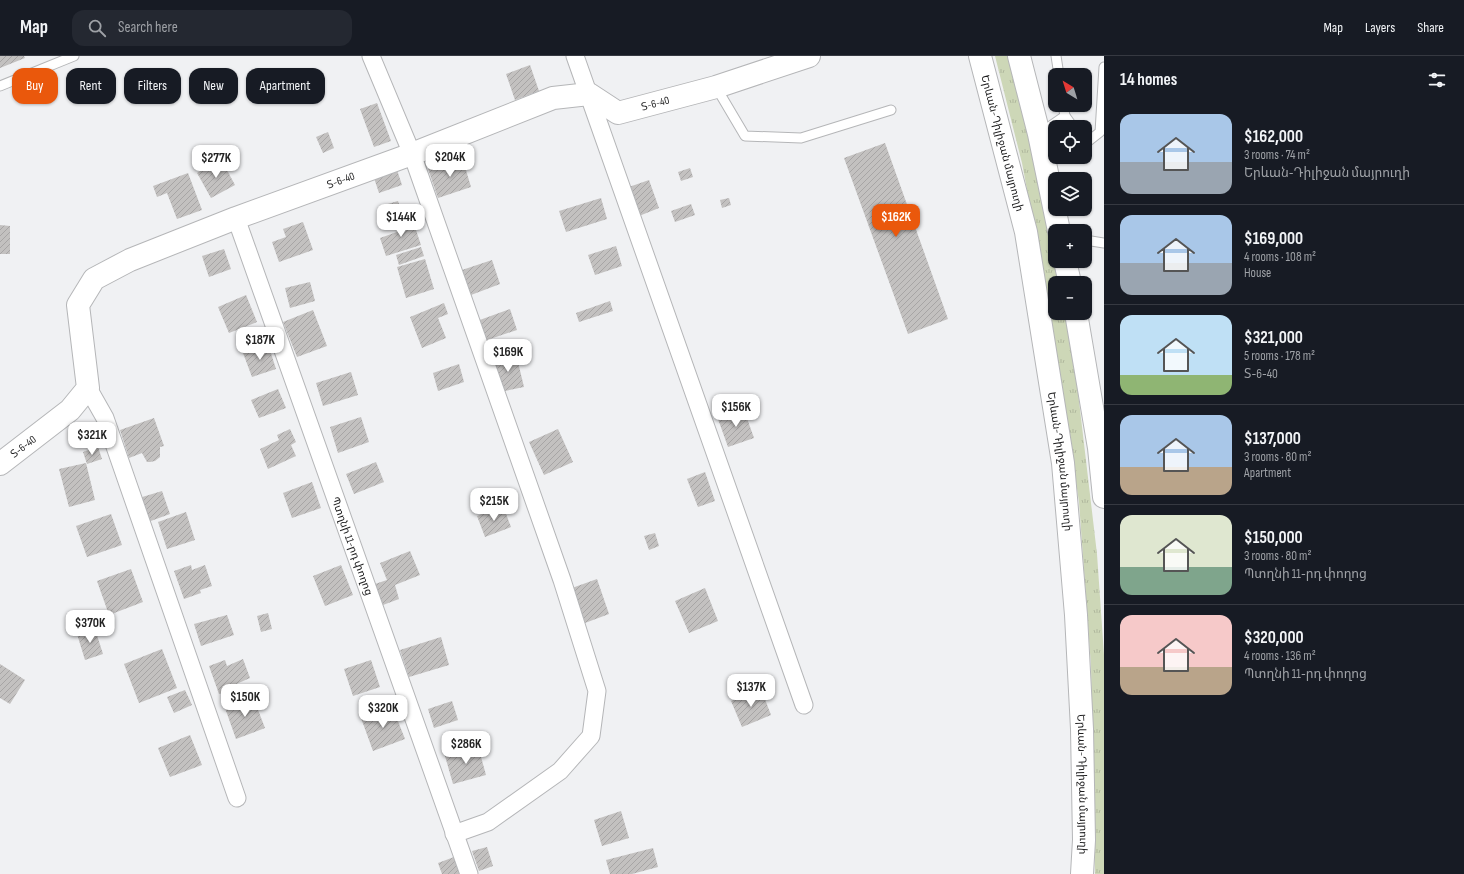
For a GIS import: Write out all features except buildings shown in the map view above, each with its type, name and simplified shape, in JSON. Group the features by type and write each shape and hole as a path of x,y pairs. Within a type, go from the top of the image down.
{"main road":[{"name":"Տ-6-40","path":"0,464 70,410 88,388 78,305 94,279 130,260 236,218 412,154 553,98 589,94 618,113 716,87 809,56"},
{"name":"Երևան-Դիլիջան մայրուղի","path":"980,56 1026,232 1063,463 1076,615 1082,729 1084,840 1082,874"},
{"path":"1019,56 1039,134 1058,224"},
{"path":"1077,320 1103,473 1104,497"}],"street":[{"path":"370,56 412,154 562,580 597,691 591,736 560,771 488,822 454,834"},
{"path":"575,56 804,705"},
{"name":"Պտղնի 11-րդ փողոց","path":"236,218 469,874"},
{"path":"88,388 105,418 237,798"}],"lane":[{"path":"0,86 74,56"},
{"path":"1056,56 1058,68"},
{"path":"1092,138 1100,132 1104,67"},
{"path":"716,87 745,136 801,138 891,110"},
{"path":"1064,112 1068,120"},
{"path":"1039,134 1065,116"},
{"path":"1092,241 1104,243"}],"green space":[{"path":"995,56 1009,56 1034,149 1049,224 1048,268 1057,268 1059,276 1048,276 1048,302 1022,163"},
{"path":"1051,320 1067,320 1073,350 1097,554 1104,655 1104,874 1095,874 1091,666 1079,502"}]}
